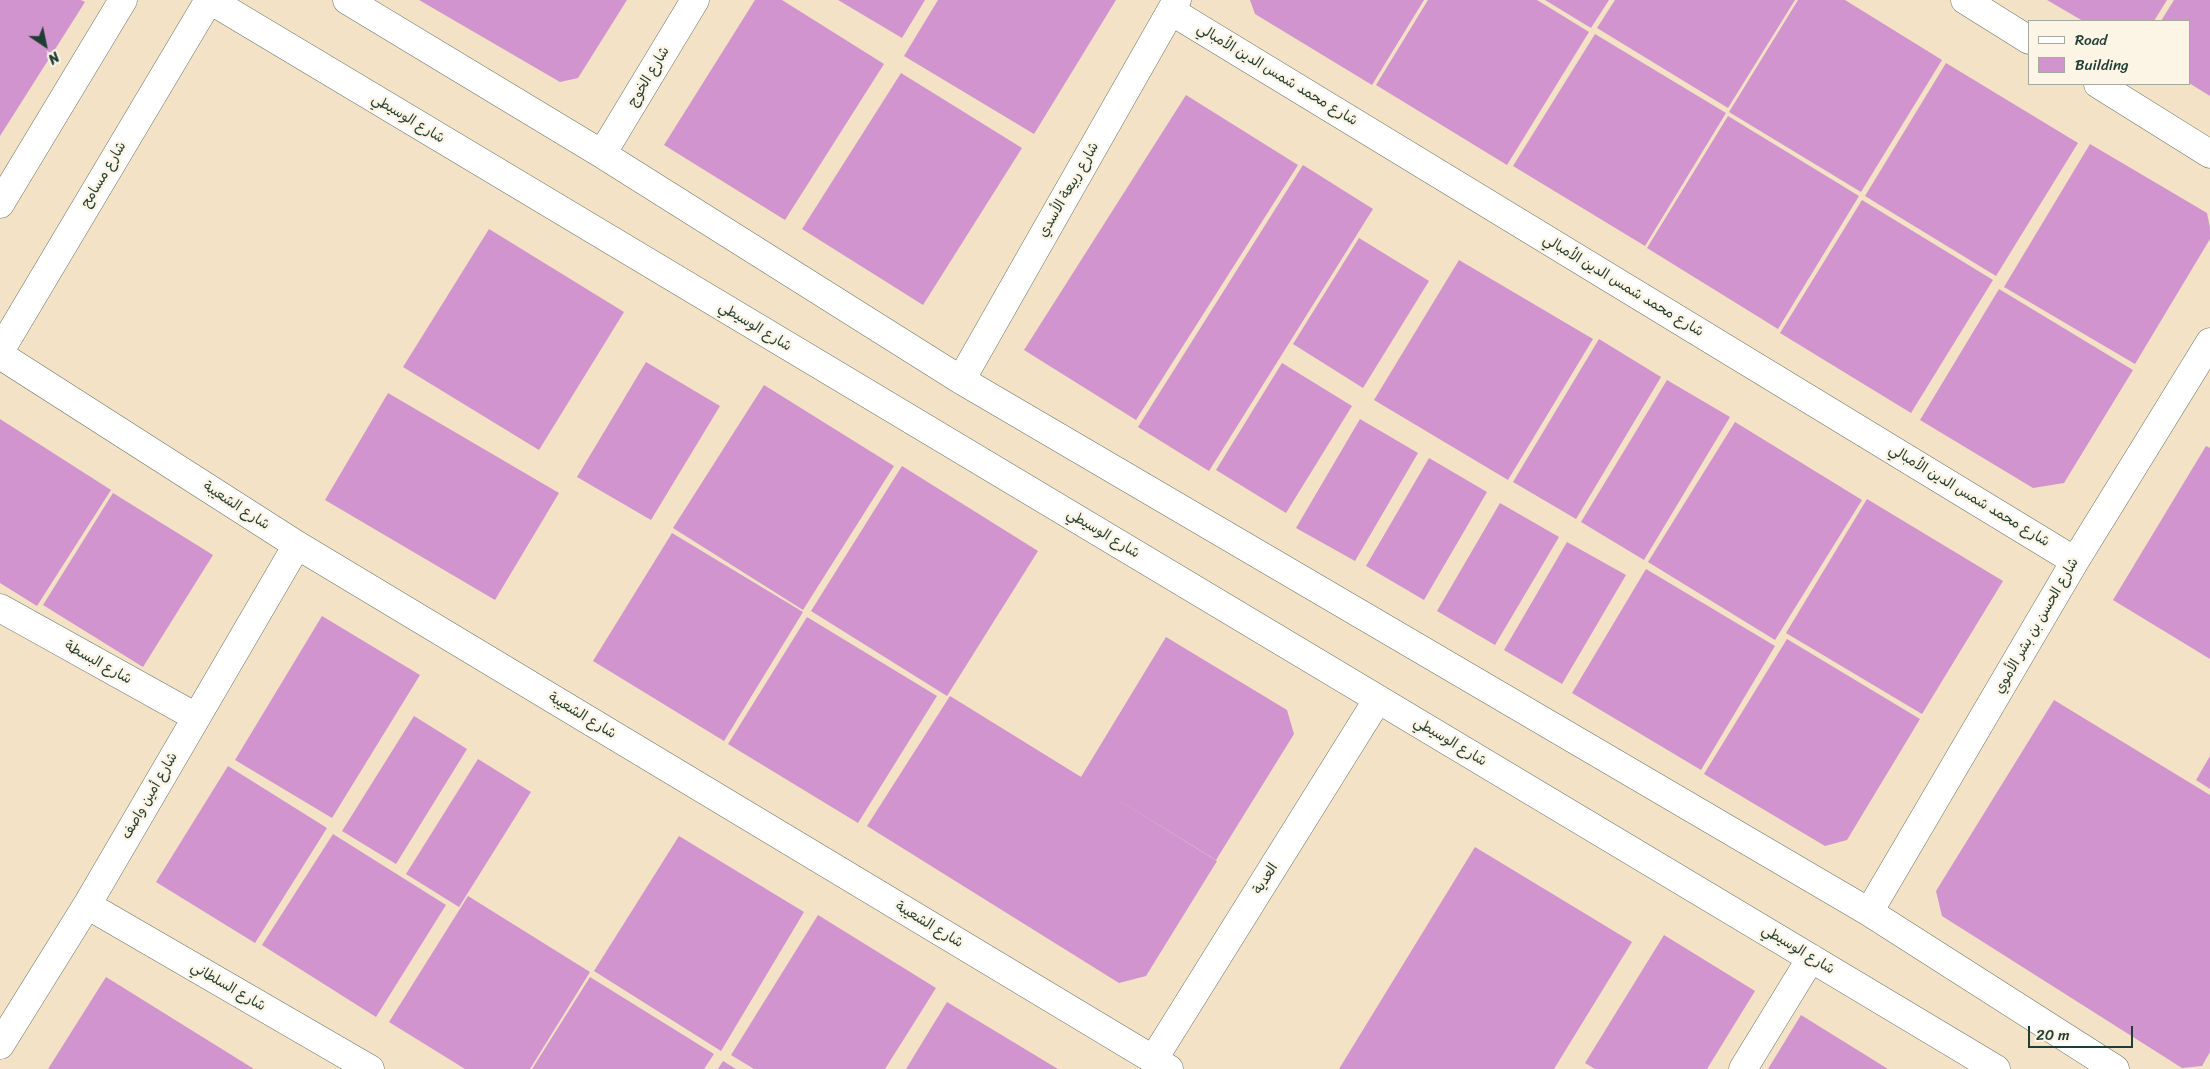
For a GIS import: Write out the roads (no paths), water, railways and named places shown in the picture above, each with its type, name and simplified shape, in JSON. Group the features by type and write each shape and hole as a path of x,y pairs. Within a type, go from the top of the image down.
{"street":[{"path":"0,204 123,0"},
{"name":"شارع مسامح","path":"0,351 209,0"},
{"name":"شارع الوسيطي","path":"209,0 1996,1069"},
{"path":"347,0 602,154 962,380 1869,912 2115,1069"},
{"name":"شارع الخوج","path":"602,154 695,0"},
{"path":"1965,0 2028,39"},
{"name":"شارع ربيعة الأسدي","path":"962,380 1174,5"},
{"name":"شارع محمد شمس الدين الأمبالي","path":"1174,5 2075,561"},
{"path":"2100,85 2210,154"},
{"name":"شارع الحسن بن بشر الأموي","path":"1869,912 2075,561 2210,342"},
{"name":"شارع الشعيبة","path":"0,355 297,545 1161,1064"},
{"name":"شارع أمين واصف","path":"0,1045 86,904 297,545"},
{"name":"شارع البسطة","path":"0,608 196,717"},
{"name":"العدية","path":"1161,1064 1378,699"},
{"name":"شارع السلطاني","path":"86,904 370,1069"},
{"path":"1743,1069 1811,958"}]}
